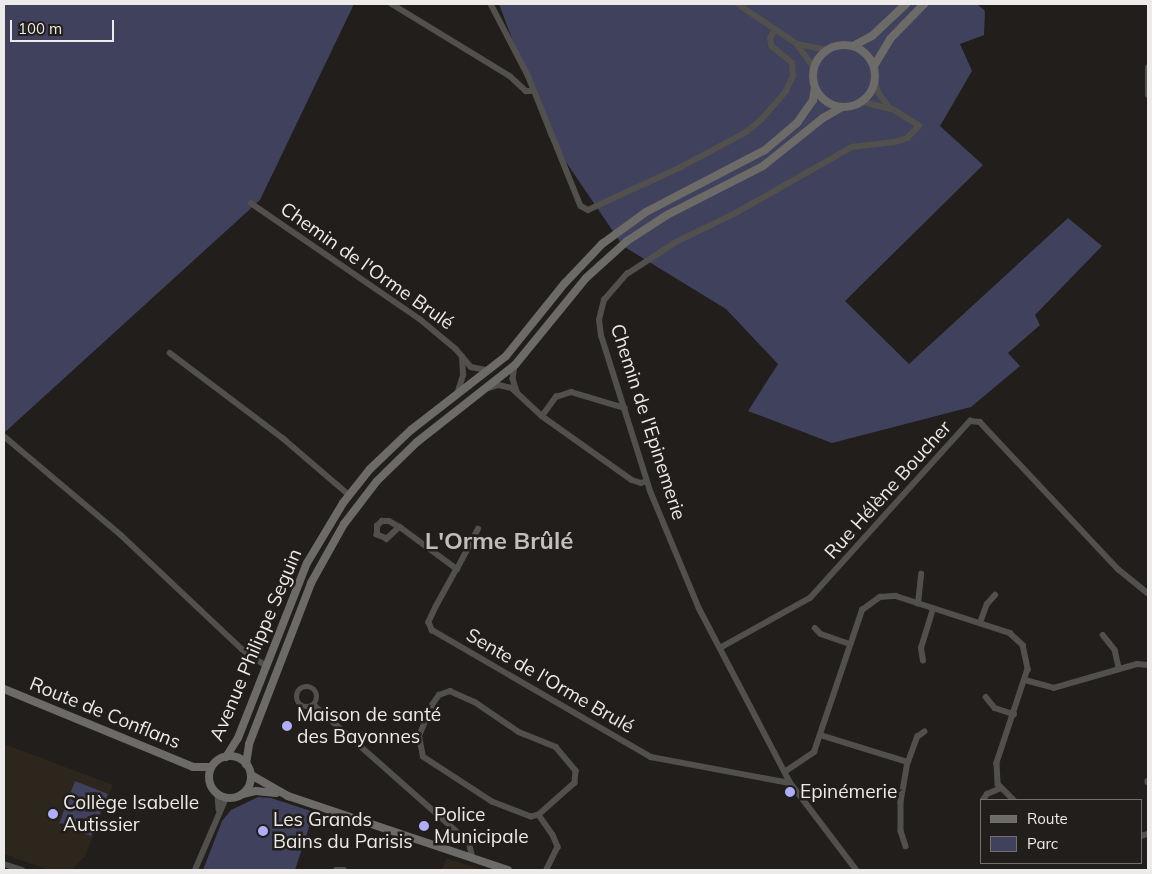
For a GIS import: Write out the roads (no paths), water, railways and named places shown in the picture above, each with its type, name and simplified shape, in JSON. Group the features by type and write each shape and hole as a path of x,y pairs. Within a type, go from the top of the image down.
{"main road":[{"path":"853,46 872,36 906,4"},
{"path":"874,66 890,39 924,4"},
{"path":"839,45 853,46 864,51 874,66 875,81 862,102 842,107 826,101 815,88 814,67 826,50 839,45"},
{"name":"Avenue Philippe Seguin","path":"226,757 238,738 307,562 349,495 389,450 491,369 602,244 646,212 765,150 802,117 814,100 815,88"},
{"name":"Avenue Philippe Seguin","path":"246,764 249,744 306,595 344,524 398,459 515,365 586,278 627,241 667,215 763,166 823,118 842,107"},
{"name":"Route de Conflans","path":"4,689 193,767 211,768"},
{"path":"243,794 250,775 246,764 237,758 226,757 211,768 209,782 222,796 243,794 256,791 288,796 504,870"},
{"name":"Route de Conflans","path":"193,767 209,782"},
{"path":"250,775 288,796"}],"street":[{"path":"392,4 510,76 526,91 533,91"},
{"path":"491,4 533,91 581,206 594,209 745,133 760,120 786,91 793,76 792,63 772,46 770,39 775,29"},
{"path":"738,4 797,44 814,67"},
{"path":"797,44 826,50"},
{"path":"1148,67 1148,94"},
{"path":"875,81 879,93 893,110"},
{"path":"862,102 893,110"},
{"name":"Chemin de l'Epinemerie","path":"856,870 790,783 786,771 699,609 647,481 626,408 601,336 599,320 604,300 627,274 676,242 734,214 852,147 895,142 907,138 919,126 893,110"},
{"name":"Chemin de l'Orme Brulé","path":"252,204 420,319 474,369 491,369"},
{"path":"170,353 284,439 349,495"},
{"path":"456,396 463,376 462,357"},
{"path":"515,365 513,380 516,391"},
{"path":"488,388 503,385 516,391 542,416 632,480 641,483 647,481"},
{"path":"542,416 556,397 571,392 626,408"},
{"name":"Rue Hélène Boucher","path":"720,648 810,598 970,422 980,422 1099,550 1148,593"},
{"path":"4,436 121,535 242,649 266,665"},
{"path":"400,527 457,569 478,529"},
{"name":"Sente de l'Orme Brulé","path":"457,569 432,614 430,622 432,630 651,757 790,783"},
{"path":"918,604 921,574"},
{"path":"980,623 986,604 995,595"},
{"path":"786,771 810,757 820,734 862,610 873,600 896,596 1010,633 1023,645 1028,657 1025,680 997,763 1001,788 1013,799"},
{"path":"923,661 921,648 933,608"},
{"path":"815,628 821,634 850,644"},
{"path":"1103,635 1115,650 1119,668"},
{"path":"1025,680 1054,688 1119,668 1136,664 1148,665"},
{"path":"450,691 463,695 519,732 556,747 569,760 576,771 575,782 539,815 530,818 505,809 424,757 419,736 434,699 450,691"},
{"path":"986,698 994,708 1014,714"},
{"path":"314,705 469,842 473,858"},
{"path":"906,846 901,831 901,802 908,762 916,737 924,732"},
{"path":"820,734 908,762"},
{"path":"984,799 987,794 1001,788"},
{"path":"195,870 219,809 222,796"},
{"path":"539,815 554,835 558,847 547,870"},
{"path":"4,864 22,870"},
{"path":"336,870 344,870"}],"place":[{"name":"Maison de santé des Bayonnes","path":"287,726"},
{"name":"Epinémerie","path":"790,792"},
{"name":"Collège Isabelle Autissier","path":"53,814"},
{"name":"Police Municipale","path":"424,826"},
{"name":"Les Grands Bains du Parisis","path":"263,831"}],"district":[{"name":"L'Orme Brûlé","path":"499,541"}]}
